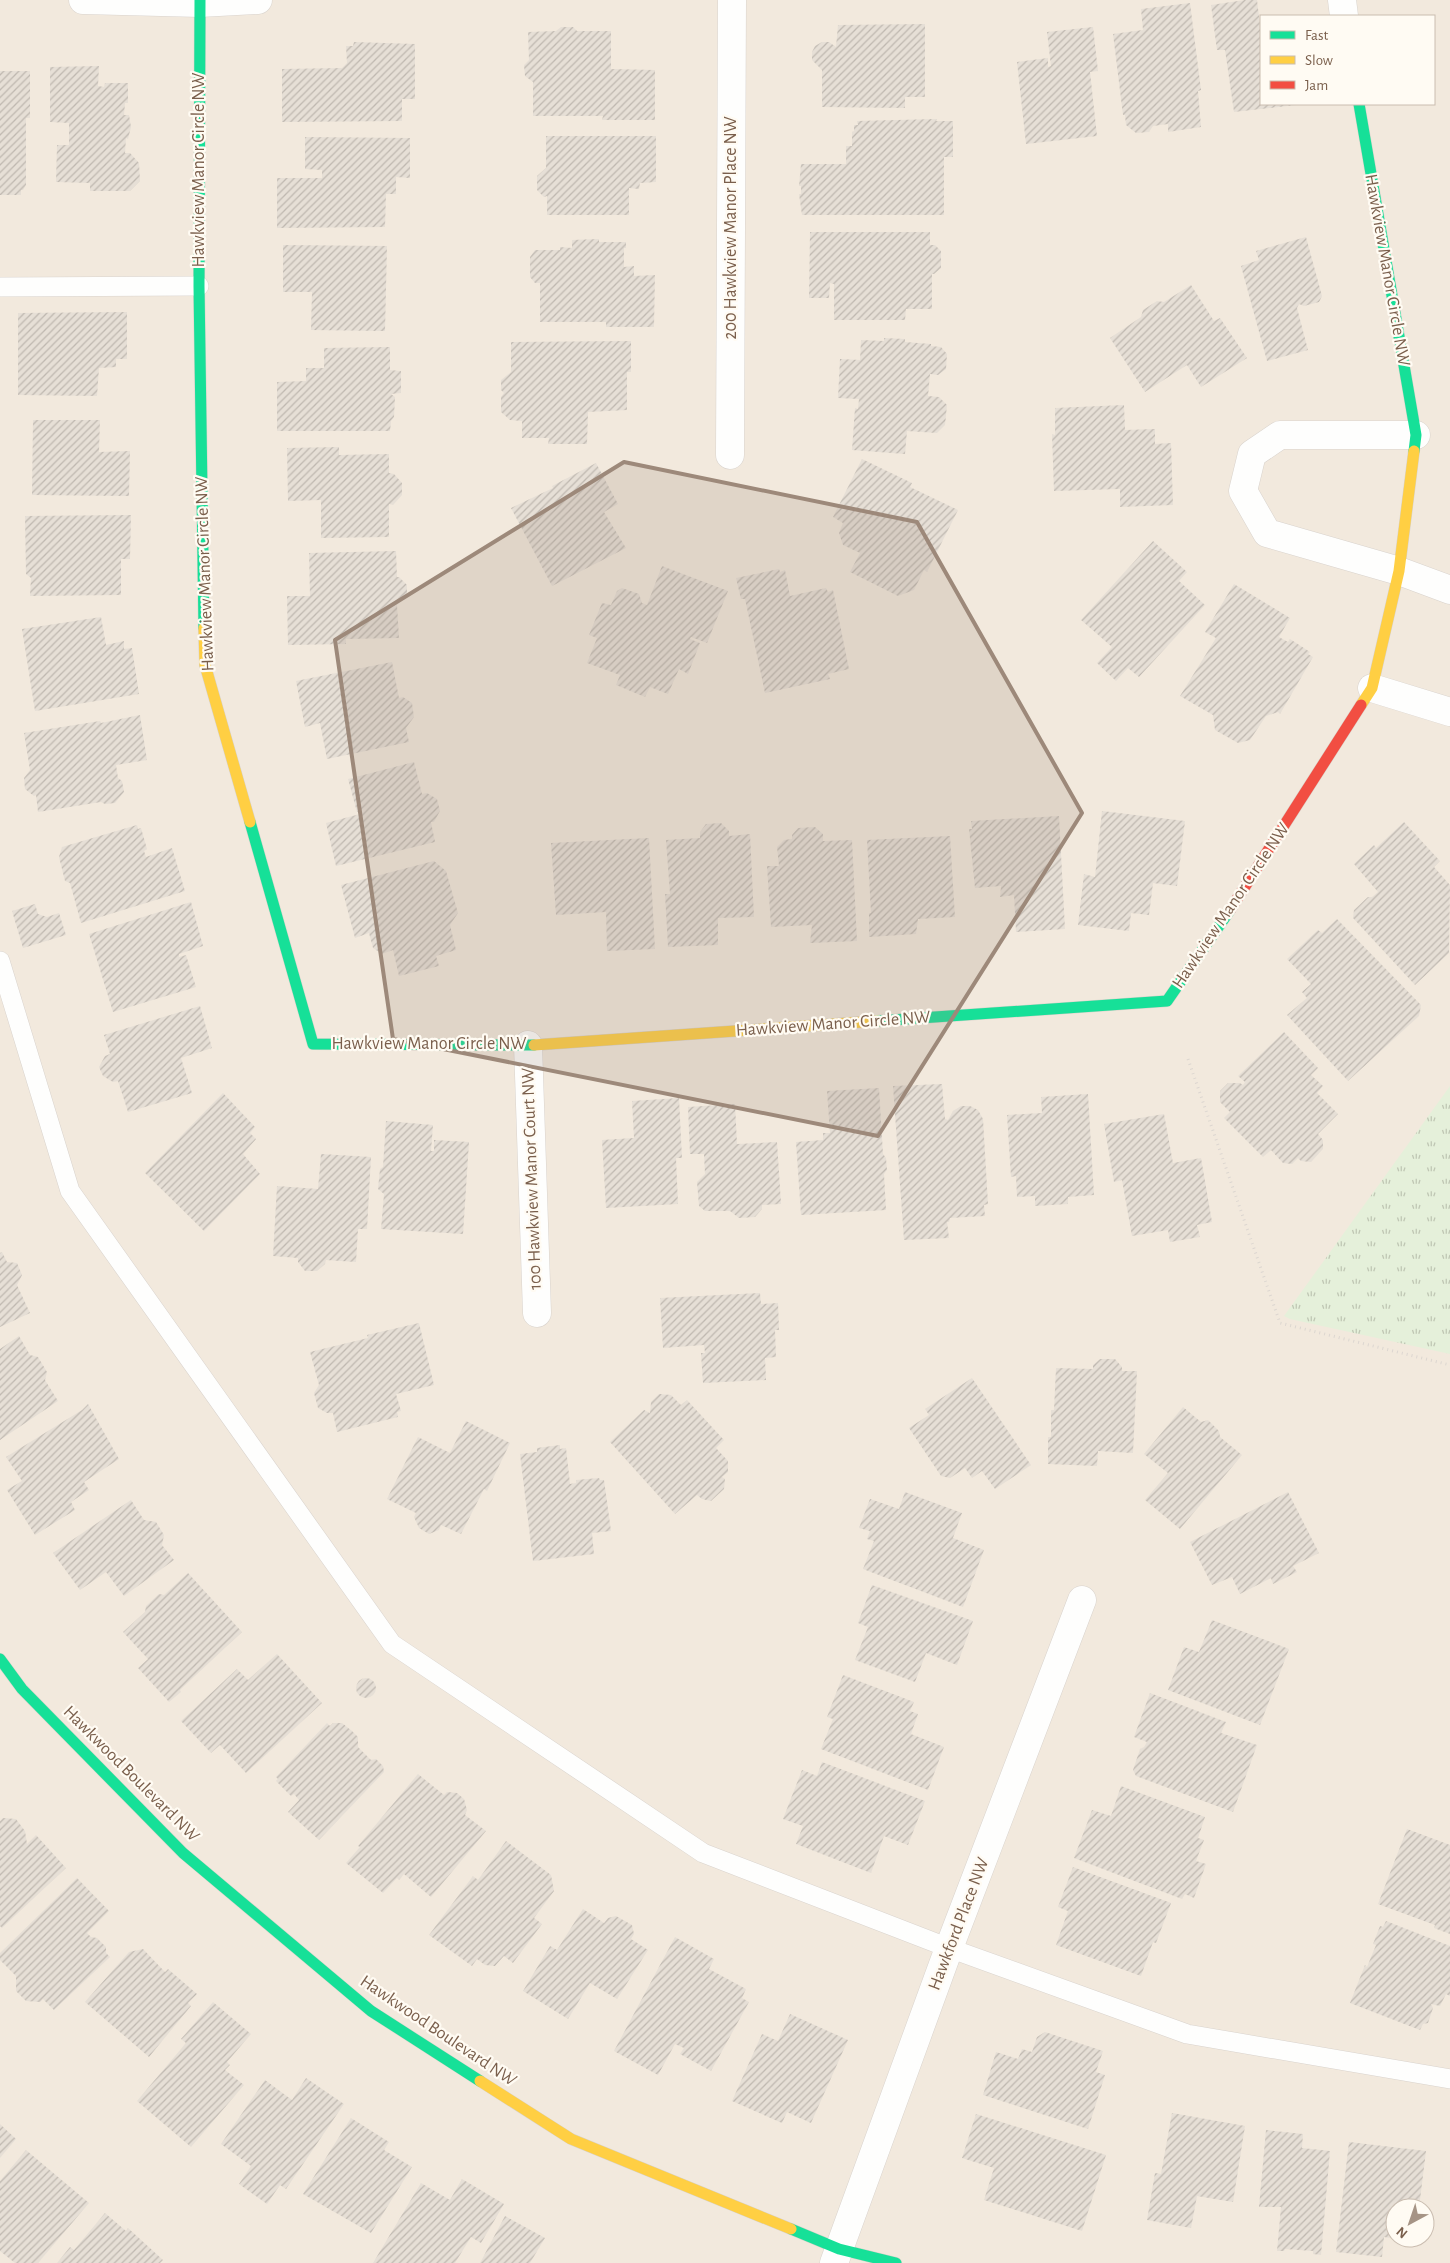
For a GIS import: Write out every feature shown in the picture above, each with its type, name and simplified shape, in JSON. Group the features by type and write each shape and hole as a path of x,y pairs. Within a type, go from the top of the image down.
{"street":[{"path":"83,0 258,0"},
{"name":"200 Hawkview Manor Place NW","path":"730,455 732,0"},
{"path":"1342,0 1344,15"},
{"name":"Hawkview Manor Circle NW","path":"200,1 198,286 205,666 313,1044 528,1045 1167,1002 1213,937 1372,688 1399,571 1416,436 1359,105"},
{"path":"1416,436 1280,435 1252,454 1243,491 1267,533 1399,571 1450,590"},
{"path":"1372,688 1450,712"},
{"name":"100 Hawkview Manor Court NW","path":"528,1045 537,1313"},
{"name":"Hawkford Place NW","path":"837,2256 949,1948 1082,1600"},
{"name":"Hawkwood Boulevard NW","path":"0,1659 22,1689 183,1853 371,2011 571,2139 837,2256 896,2263"}],"lane":[{"path":"0,287 198,286"},
{"path":"0,961 70,1191 392,1644 703,1853 949,1948 1187,2034 1450,2079"}],"path":[{"path":"1188,1059 1280,1323 1450,1365"}],"highlighted area":[{"path":"624,462 917,522 1082,813 878,1136 393,1039 335,640"}],"shaded area":[{"path":"0,0 1450,0 1450,2263 0,2263"}],"green space":[{"path":"1450,1086 1450,1354 1290,1319 1284,1316"}],"building":[{"path":"1257,0 1260,25 1260,105 1296,105 1234,112 1225,50 1217,50 1211,5"},
{"path":"1190,3 1201,90 1198,91 1201,127 1168,132 1168,124 1153,126 1149,132 1136,133 1126,125 1125,115 1123,115 1113,34 1143,30 1141,9"},
{"path":"925,24 925,97 905,97 905,108 822,107 822,70 812,60 812,52 815,46 822,42 829,42 836,47 838,25"},
{"path":"561,27 573,27 577,31 611,31 611,69 655,70 655,120 602,120 603,116 533,116 533,82 525,76 524,65 529,60 528,32 556,31"},
{"path":"1093,27 1098,71 1090,72 1097,136 1026,144 1017,62 1048,58 1048,67 1051,66 1047,32"},
{"path":"354,42 415,44 415,99 402,99 402,121 282,122 282,69 342,68 347,63 346,46 353,46"},
{"path":"99,66 98,86 104,87 105,83 128,83 128,103 125,103 124,115 129,115 131,127 128,139 126,138 125,153 130,153 139,163 140,181 130,191 90,191 90,183 56,182 57,145 69,145 69,123 50,122 50,67"},
{"path":"0,71 30,71 30,118 26,118 26,185 21,190 21,195 0,195"},
{"path":"937,119 936,121 953,121 953,157 944,157 944,215 802,215 799,194 801,194 801,186 799,186 801,164 846,164 846,146 852,146 852,132 854,131 854,125 858,125 857,121"},
{"path":"546,136 656,136 656,182 640,183 639,189 629,188 629,215 547,215 547,196 544,197 537,190 537,176 546,168"},
{"path":"305,137 410,138 410,178 396,177 396,194 386,194 385,227 277,228 277,178 322,178 322,170 305,169"},
{"path":"810,232 930,232 930,245 935,245 941,251 941,268 932,274 932,309 906,309 905,320 834,320 834,284 830,283 829,298 809,298"},
{"path":"1306,237 1322,296 1319,302 1304,306 1299,304 1297,308 1308,350 1267,361 1241,266 1259,260 1256,251"},
{"path":"599,239 599,242 626,242 626,248 624,248 624,267 634,266 634,276 655,275 654,327 606,327 606,322 540,322 540,283 535,283 530,277 530,257 535,250 560,250 560,247 572,248 572,240"},
{"path":"283,245 387,246 385,331 311,330 312,292 283,292"},
{"path":"1191,285 1214,321 1220,318 1247,358 1201,387 1187,365 1145,392 1110,338 1141,317 1143,310 1157,301 1164,302"},
{"path":"127,312 127,359 116,359 116,367 99,368 97,396 18,395 18,313"},
{"path":"884,338 905,339 905,342 931,344 931,346 941,347 947,354 946,369 938,375 930,374 928,396 939,397 947,405 945,425 937,433 907,431 905,454 852,450 855,408 858,409 859,399 838,398 840,359 860,360 861,340 884,341"},
{"path":"631,341 631,372 627,372 627,410 588,412 587,444 548,444 549,438 522,438 522,421 510,420 501,412 501,397 504,393 501,390 501,380 511,372 511,342"},
{"path":"390,347 390,370 401,371 401,393 391,394 395,397 394,417 391,421 390,431 277,431 277,382 306,381 306,368 324,368 324,348"},
{"path":"1124,405 1125,430 1155,429 1155,444 1171,443 1173,505 1120,507 1120,489 1054,491 1052,434 1055,435 1055,408"},
{"path":"33,420 100,420 99,452 130,451 129,496 32,495"},
{"path":"339,447 339,455 389,454 389,473 394,474 402,483 402,495 393,505 389,504 389,537 321,538 321,500 288,501 287,448"},
{"path":"862,459 912,483 910,487 958,510 927,572 924,570 914,590 898,596 850,572 860,553 843,545 839,533 843,523 833,517"},
{"path":"596,463 618,504 604,512 626,548 552,586 511,508 553,488 552,486"},
{"path":"131,515 130,559 121,559 121,595 30,596 31,578 26,574 25,516"},
{"path":"1153,541 1187,572 1179,581 1205,605 1139,677 1128,668 1116,681 1097,663 1112,647 1081,620"},
{"path":"396,551 397,577 407,585 407,597 397,605 399,638 346,639 346,644 288,645 287,596 310,596 309,553"},
{"path":"662,566 728,591 707,643 691,637 690,639 700,643 688,674 679,669 668,694 650,687 645,697 616,685 620,675 587,663 597,638 589,635 602,603 611,605 617,591 622,588 639,594 642,603 647,605"},
{"path":"779,569 780,572 785,570 790,596 826,588 828,592 833,590 849,669 828,674 830,679 765,693 745,599 741,599 736,578"},
{"path":"1234,584 1290,618 1279,637 1288,642 1290,639 1310,652 1308,654 1313,657 1280,714 1278,712 1266,716 1250,740 1238,743 1215,730 1213,715 1180,696 1216,638 1205,632"},
{"path":"101,617 106,645 124,641 124,649 132,648 139,694 35,711 22,629"},
{"path":"392,662 399,698 403,697 412,703 414,717 406,728 409,742 327,759 320,723 305,727 296,681"},
{"path":"140,715 147,760 116,765 118,778 122,781 124,792 115,803 105,804 101,802 38,812 36,795 34,796 25,789 24,778 30,770 24,733 100,721 101,723"},
{"path":"414,762 422,794 427,793 437,799 440,811 434,822 431,822 435,842 336,866 326,823 360,814 360,811 357,812 348,779"},
{"path":"1102,811 1185,821 1177,886 1153,883 1149,915 1131,913 1129,931 1078,925 1084,874 1095,877"},
{"path":"1059,816 1065,929 1016,932 1014,895 1000,897 1001,886 975,888 969,829 972,829 971,821"},
{"path":"1404,822 1440,861 1434,867 1450,885 1449,953 1415,985 1353,918 1354,910 1368,897 1372,897 1378,892 1354,864 1374,845 1376,848"},
{"path":"721,823 729,831 729,836 750,834 754,917 718,918 718,945 668,947 665,894 670,894 666,840 700,838 700,832 706,824"},
{"path":"137,825 138,829 141,828 147,849 144,851 146,857 172,848 185,891 81,923 70,883 65,881 59,857 62,847"},
{"path":"815,827 823,834 823,841 852,840 857,941 810,943 812,925 771,927 767,866 779,866 777,847 784,840 792,839 792,835 798,828"},
{"path":"950,836 955,917 918,919 916,934 869,937 869,913 871,913 867,840"},
{"path":"649,838 655,949 607,951 606,912 556,915 551,843"},
{"path":"434,861 446,871 458,913 450,925 456,950 436,956 439,966 399,976 393,950 382,954 373,948 369,933 355,938 341,885"},
{"path":"191,902 203,946 179,954 179,957 186,955 196,987 113,1012 89,934"},
{"path":"35,904 38,914 47,917 59,913 66,935 23,948 12,911"},
{"path":"1337,919 1421,1005 1419,1016 1348,1081 1287,1015 1307,998 1302,992 1311,984 1287,959 1318,930 1322,933"},
{"path":"200,1006 212,1048 181,1058 192,1093 128,1112 118,1081 113,1082 103,1076 99,1067 105,1056 110,1054 104,1035"},
{"path":"1284,1032 1318,1068 1311,1075 1323,1086 1317,1093 1338,1114 1318,1134 1323,1140 1323,1149 1311,1162 1301,1161 1298,1158 1292,1164 1283,1163 1271,1150 1263,1157 1224,1118 1230,1112 1220,1102 1220,1091 1228,1083 1240,1083 1243,1085 1245,1082 1238,1076"},
{"path":"942,1084 945,1119 948,1120 953,1111 961,1106 970,1106 978,1110 983,1119 988,1204 984,1205 985,1216 950,1218 949,1222 947,1222 949,1238 904,1240 893,1086"},
{"path":"879,1088 883,1154 886,1158 887,1170 884,1174 886,1210 801,1215 796,1142 823,1140 823,1133 830,1133 827,1091"},
{"path":"223,1093 255,1127 250,1133 256,1139 243,1154 260,1174 204,1231 145,1173"},
{"path":"1088,1094 1094,1195 1068,1197 1068,1204 1035,1206 1035,1196 1017,1197 1016,1176 1011,1177 1007,1115 1042,1113 1041,1097"},
{"path":"679,1098 682,1158 676,1158 678,1204 606,1208 602,1140 634,1138 632,1101"},
{"path":"735,1104 737,1144 777,1142 781,1204 762,1205 762,1209 755,1217 739,1218 730,1211 705,1211 699,1206 697,1182 705,1174 704,1154 690,1154 688,1107"},
{"path":"1164,1114 1173,1163 1201,1158 1212,1222 1197,1225 1200,1237 1170,1242 1168,1230 1132,1236 1122,1180 1114,1182 1104,1124"},
{"path":"386,1121 433,1125 431,1151 434,1151 434,1140 469,1142 463,1234 381,1229 384,1194 378,1189 380,1169 383,1167"},
{"path":"321,1154 371,1157 367,1229 358,1229 356,1262 326,1260 325,1264 317,1271 305,1271 298,1262 298,1258 273,1256 277,1186 318,1189"},
{"path":"2,1252 7,1262 17,1263 22,1275 17,1285 30,1313 0,1327 0,1253"},
{"path":"760,1293 761,1304 778,1303 779,1330 775,1330 776,1357 765,1358 766,1380 703,1383 701,1353 705,1353 704,1345 663,1348 660,1298"},
{"path":"419,1323 434,1385 396,1394 401,1411 397,1412 398,1417 337,1432 333,1413 327,1413 318,1408 314,1393 319,1385 310,1352 368,1338 367,1335"},
{"path":"19,1336 30,1355 38,1357 47,1372 45,1380 58,1401 0,1440 0,1349"},
{"path":"1100,1359 1115,1359 1122,1367 1122,1371 1137,1371 1133,1453 1098,1451 1097,1466 1048,1464 1048,1437 1051,1437 1051,1410 1054,1410 1056,1368 1093,1369 1093,1365"},
{"path":"972,1378 1031,1465 995,1489 982,1471 972,1478 965,1468 950,1478 941,1476 909,1428 929,1415 925,1409"},
{"path":"659,1394 671,1395 681,1405 687,1400 724,1440 716,1448 728,1461 728,1472 722,1477 725,1479 724,1489 711,1501 702,1499 697,1495 675,1514 610,1442 644,1410 650,1413 651,1402"},
{"path":"88,1404 119,1459 84,1482 89,1490 71,1502 75,1510 35,1535 7,1490 22,1481 6,1457 82,1410"},
{"path":"1183,1407 1201,1422 1208,1420 1219,1431 1220,1437 1242,1455 1180,1529 1145,1500 1168,1473 1144,1454"},
{"path":"466,1421 510,1443 487,1491 484,1489 461,1534 441,1525 439,1530 429,1534 419,1528 414,1517 416,1513 387,1499 418,1437 450,1453"},
{"path":"560,1445 560,1449 566,1448 570,1484 576,1483 576,1480 599,1478 604,1480 611,1531 592,1533 594,1554 533,1561 520,1454 537,1452 537,1448"},
{"path":"905,1492 962,1513 953,1538 984,1550 963,1607 863,1569 874,1541 867,1539 870,1531 859,1528 870,1499 899,1509"},
{"path":"1288,1492 1319,1553 1293,1566 1297,1572 1273,1584 1271,1578 1240,1594 1232,1577 1212,1585 1190,1542"},
{"path":"131,1500 144,1520 156,1522 164,1535 162,1545 174,1560 124,1596 106,1572 80,1590 53,1553"},
{"path":"188,1573 242,1632 169,1702 138,1668 148,1659 123,1632 145,1612 146,1606 159,1594 164,1595"},
{"path":"872,1585 973,1621 957,1665 926,1653 915,1682 855,1660 868,1627 858,1623"},
{"path":"1212,1620 1289,1649 1260,1725 1168,1690 1184,1647 1199,1652"},
{"path":"277,1654 322,1703 246,1773 220,1745 211,1753 181,1721 237,1669 248,1680"},
{"path":"843,1675 914,1702 910,1711 918,1714 911,1734 944,1747 928,1790 821,1749 833,1719 827,1717"},
{"path":"366,1678 373,1681 376,1688 373,1695 366,1698 359,1695 356,1688 359,1681"},
{"path":"1150,1693 1226,1722 1221,1733 1257,1745 1233,1812 1136,1776 1133,1770 1140,1749 1147,1742 1134,1737"},
{"path":"327,1723 330,1726 333,1723 342,1723 352,1731 358,1737 358,1747 371,1760 376,1759 383,1766 384,1772 319,1840 288,1812 299,1800 294,1794 291,1796 276,1781 278,1779 276,1777"},
{"path":"822,1762 925,1801 908,1845 884,1836 871,1873 796,1844 803,1826 783,1819 802,1770 817,1776"},
{"path":"418,1774 444,1795 447,1792 457,1793 464,1799 467,1810 465,1815 486,1831 431,1897 404,1874 399,1880 397,1878 383,1893 346,1863"},
{"path":"1121,1786 1205,1817 1198,1838 1204,1840 1196,1861 1206,1864 1194,1898 1185,1894 1182,1899 1074,1858 1092,1810 1111,1816"},
{"path":"3,1818 16,1819 25,1831 27,1844 36,1835 66,1868 2,1928 0,1926 0,1821"},
{"path":"1407,1829 1450,1845 1450,1934 1434,1928 1435,1925 1378,1904"},
{"path":"506,1841 551,1875 554,1891 534,1918 542,1924 513,1963 504,1956 495,1966 485,1965 477,1959 472,1966 429,1935 473,1876 478,1880"},
{"path":"1073,1867 1171,1903 1156,1943 1153,1942 1141,1976 1056,1945 1068,1911 1058,1907"},
{"path":"77,1878 109,1911 87,1933 91,1937 97,1938 106,1947 106,1953 110,1957 54,2010 43,1999 40,2002 26,2001 16,1991 16,1976 0,1960 0,1953"},
{"path":"583,1909 604,1923 608,1918 616,1916 632,1925 634,1934 631,1939 648,1950 617,1999 590,1983 568,2019 523,1991 550,1946 557,1950"},
{"path":"1386,1921 1450,1946 1450,1996 1446,1994 1440,2006 1431,2004 1433,2008 1428,2023 1423,2024 1420,2030 1350,2003 1365,1965 1367,1967 1376,1945 1373,1944 1380,1926 1383,1927"},
{"path":"675,1937 714,1959 709,1969 746,1989 742,1998 749,2002 711,2071 680,2054 684,2048 675,2044 658,2075 614,2051"},
{"path":"143,1949 165,1972 168,1969 197,1994 188,2003 191,2006 149,2057 85,2002 129,1952"},
{"path":"213,2002 251,2034 227,2062 230,2065 225,2070 244,2085 191,2147 137,2101 186,2043 181,2039"},
{"path":"790,2014 848,2040 811,2123 787,2112 782,2123 732,2101 762,2034 778,2041"},
{"path":"1045,2032 1103,2051 1096,2072 1105,2075 1088,2129 983,2095 996,2052 1018,2059 1022,2049 1032,2052 1037,2037"},
{"path":"306,2078 344,2104 286,2189 280,2185 267,2204 239,2184 251,2166 221,2144 265,2080 292,2100"},
{"path":"1172,2113 1245,2126 1233,2202 1197,2196 1191,2228 1147,2220 1155,2173 1161,2174"},
{"path":"976,2114 1106,2155 1082,2231 984,2200 994,2168 962,2158"},
{"path":"351,2118 389,2142 384,2150 412,2167 371,2233 303,2194"},
{"path":"0,2124 16,2139 0,2158"},
{"path":"1266,2130 1303,2134 1302,2148 1330,2151 1321,2255 1313,2254 1313,2251 1285,2249 1284,2251 1277,2251 1281,2207 1259,2207"},
{"path":"1349,2142 1426,2151 1420,2198 1385,2198 1385,2237 1382,2257 1336,2252"},
{"path":"26,2150 89,2203 38,2263 15,2263 0,2251 0,2181"},
{"path":"462,2179 504,2204 481,2243 471,2237 455,2263 373,2263 421,2183 450,2200"},
{"path":"105,2213 126,2231 128,2228 163,2260 160,2263 57,2263 70,2247 74,2250"},
{"path":"505,2216 545,2238 530,2263 480,2263"}],"traffic: fast":[{"path":"200,0 199,286 204,628"},
{"path":"1359,105 1416,435 1414,451"},
{"path":"250,822 313,1044 534,1045"},
{"path":"877,1021 1167,1001 1230,910"},
{"path":"0,1659 22,1689 183,1853 371,2011 480,2081"},
{"path":"791,2229 839,2249 896,2263"}],"traffic: slow":[{"path":"1361,705 1372,688 1399,571 1414,451"},
{"path":"204,628 205,665 250,822"},
{"path":"534,1045 877,1021"},
{"path":"480,2081 571,2139 791,2229"}],"traffic: jam":[{"path":"1230,910 1361,705"}]}
